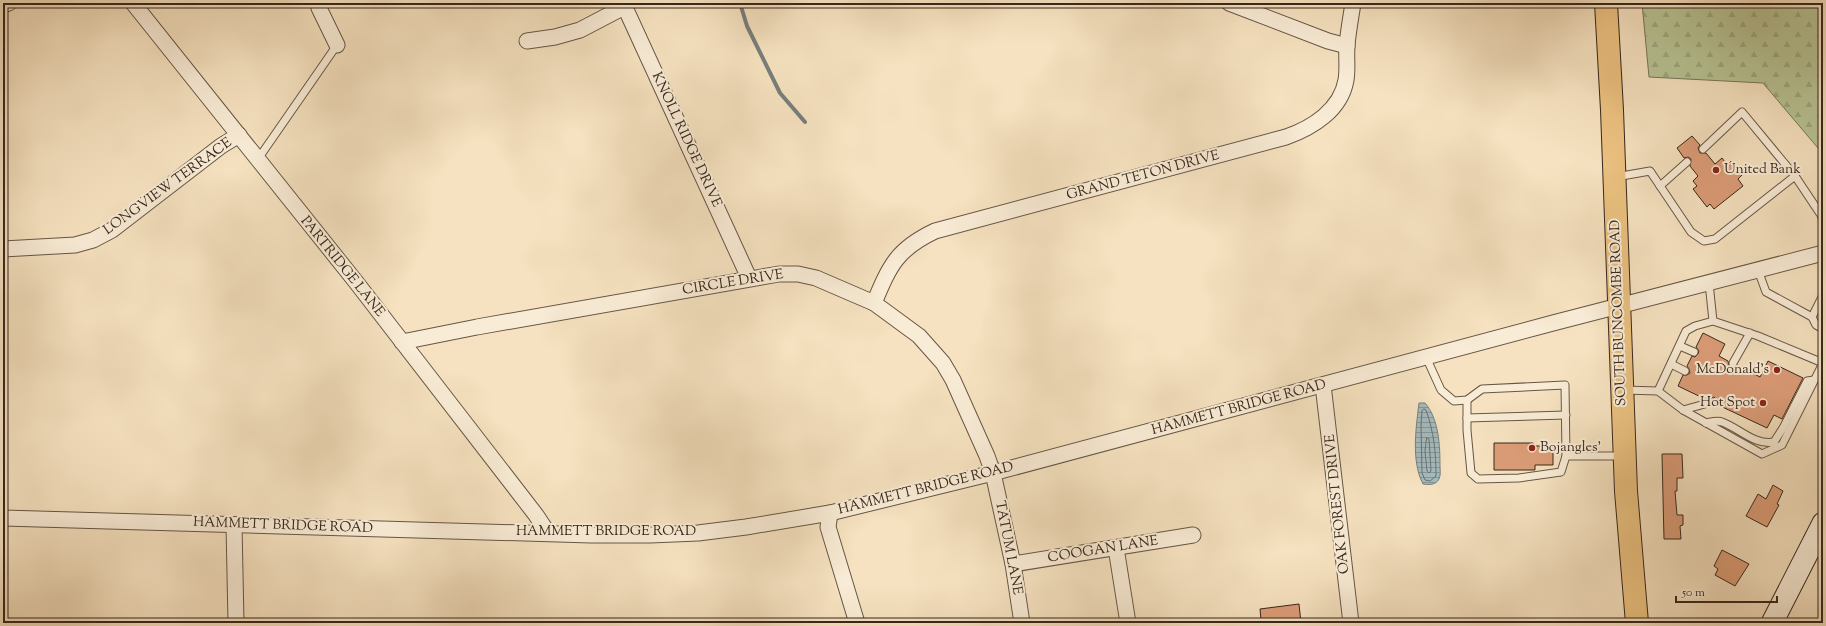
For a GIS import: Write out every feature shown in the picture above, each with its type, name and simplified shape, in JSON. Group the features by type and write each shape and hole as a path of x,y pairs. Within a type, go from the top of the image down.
{"main road":[{"name":"SOUTH BUNCOMBE ROAD","path":"1606,3 1624,456 1637,623"},
{"path":"1772,623 1823,524"}],"street":[{"path":"3,5 8,3"},
{"name":"PARTRIDGE LANE","path":"133,3 402,342 536,515 548,533"},
{"path":"320,3 319,8 337,45"},
{"path":"1229,3 1328,42 1346,46"},
{"name":"GRAND TETON DRIVE","path":"874,303 893,262 910,244 935,231 1160,172 1286,137 1306,129 1318,122 1331,110 1341,95 1346,80 1346,46 1352,3"},
{"path":"527,41 556,37 580,30 624,5"},
{"name":"KNOLL RIDGE DRIVE","path":"624,5 749,278"},
{"name":"LONGVIEW TERRACE","path":"3,249 65,246 93,240 112,230 221,146 239,135"},
{"name":"HAMMETT BRIDGE ROAD","path":"3,518 650,535 746,527 830,512 993,473 1618,306 1823,253"},
{"name":"CIRCLE DRIVE","path":"402,342 749,278 779,274 807,276 828,282 874,303 919,336 943,363 953,380 987,456 993,473"},
{"name":"OAK FOREST DRIVE","path":"1323,385 1327,405 1351,623"},
{"name":"TATUM LANE","path":"993,473 1013,564 1022,623"},
{"path":"830,512 828,527 854,623"},
{"path":"234,525 236,623"},
{"name":"COOGAN LANE","path":"1013,564 1193,535"},
{"path":"1116,548 1128,623"}],"lane":[{"path":"258,159 337,45"},
{"path":"1703,149 1742,112 1795,176 1821,215 1823,221"},
{"path":"1660,186 1687,162"},
{"path":"1614,178 1650,171 1692,232 1704,241 1715,239 1795,176"},
{"path":"1758,270 1766,292 1812,317 1816,325 1823,329"},
{"path":"1709,283 1713,321"},
{"path":"1812,317 1823,294"},
{"path":"1622,390 1658,391 1682,410 1762,454 1782,445 1823,363 1750,333 1713,321 1695,326 1686,331 1658,391"},
{"path":"1733,363 1750,333"},
{"path":"1680,346 1694,352"},
{"path":"1426,357 1441,390 1454,401 1467,400 1482,389 1565,385 1566,456 1561,472 1519,478 1478,479 1471,473 1467,400"},
{"path":"1671,364 1685,372"},
{"path":"1706,422 1720,421 1766,444 1774,442 1783,428 1807,381 1814,380"},
{"path":"1682,410 1712,402"},
{"path":"1467,418 1566,415"},
{"path":"1566,456 1624,456"}],"green space":[{"path":"1642,3 1823,3 1823,154 1763,83 1649,77"}],"water":[{"path":"1419,403 1425,403 1430,409 1438,433 1440,450 1440,477 1438,481 1432,484 1423,484 1417,465 1415,444"}],"building":[{"name":"United Bank","path":"1692,136 1700,145 1698,148 1700,153 1706,153 1715,164 1722,158 1727,165 1731,161 1742,175 1738,179 1743,186 1714,209 1710,204 1707,207 1693,189 1697,186 1693,181 1698,176 1690,166 1691,159 1688,157 1684,158 1677,148"},
{"path":"1703,333 1725,344 1719,356 1728,361 1731,368 1737,365 1760,377 1768,361 1803,378 1782,419 1774,415 1767,428 1716,404 1717,400 1714,397 1705,399 1678,386 1683,375 1690,373 1687,366 1692,356 1695,357 1698,354 1699,351 1696,347"},
{"path":"1494,443 1533,443 1533,446 1553,446 1553,465 1535,465 1535,470 1494,470"},
{"path":"1662,454 1682,454 1683,478 1677,478 1677,491 1675,491 1677,515 1683,515 1683,525 1680,526 1681,539 1664,539"},
{"path":"1773,485 1783,491 1777,504 1779,505 1767,527 1746,516 1758,494 1766,499"},
{"path":"1722,550 1749,564 1735,586 1715,575 1718,569 1714,566"},
{"path":"1299,604 1301,623 1272,623 1271,619 1261,620 1260,609"}],"waterway":[{"path":"740,3 747,26 780,93 805,122"}],"place":[{"name":"United Bank","path":"1716,170"},
{"name":"McDonald's","path":"1777,370"},
{"name":"Hot Spot","path":"1763,403"},
{"name":"Bojangles'","path":"1532,448"}]}
